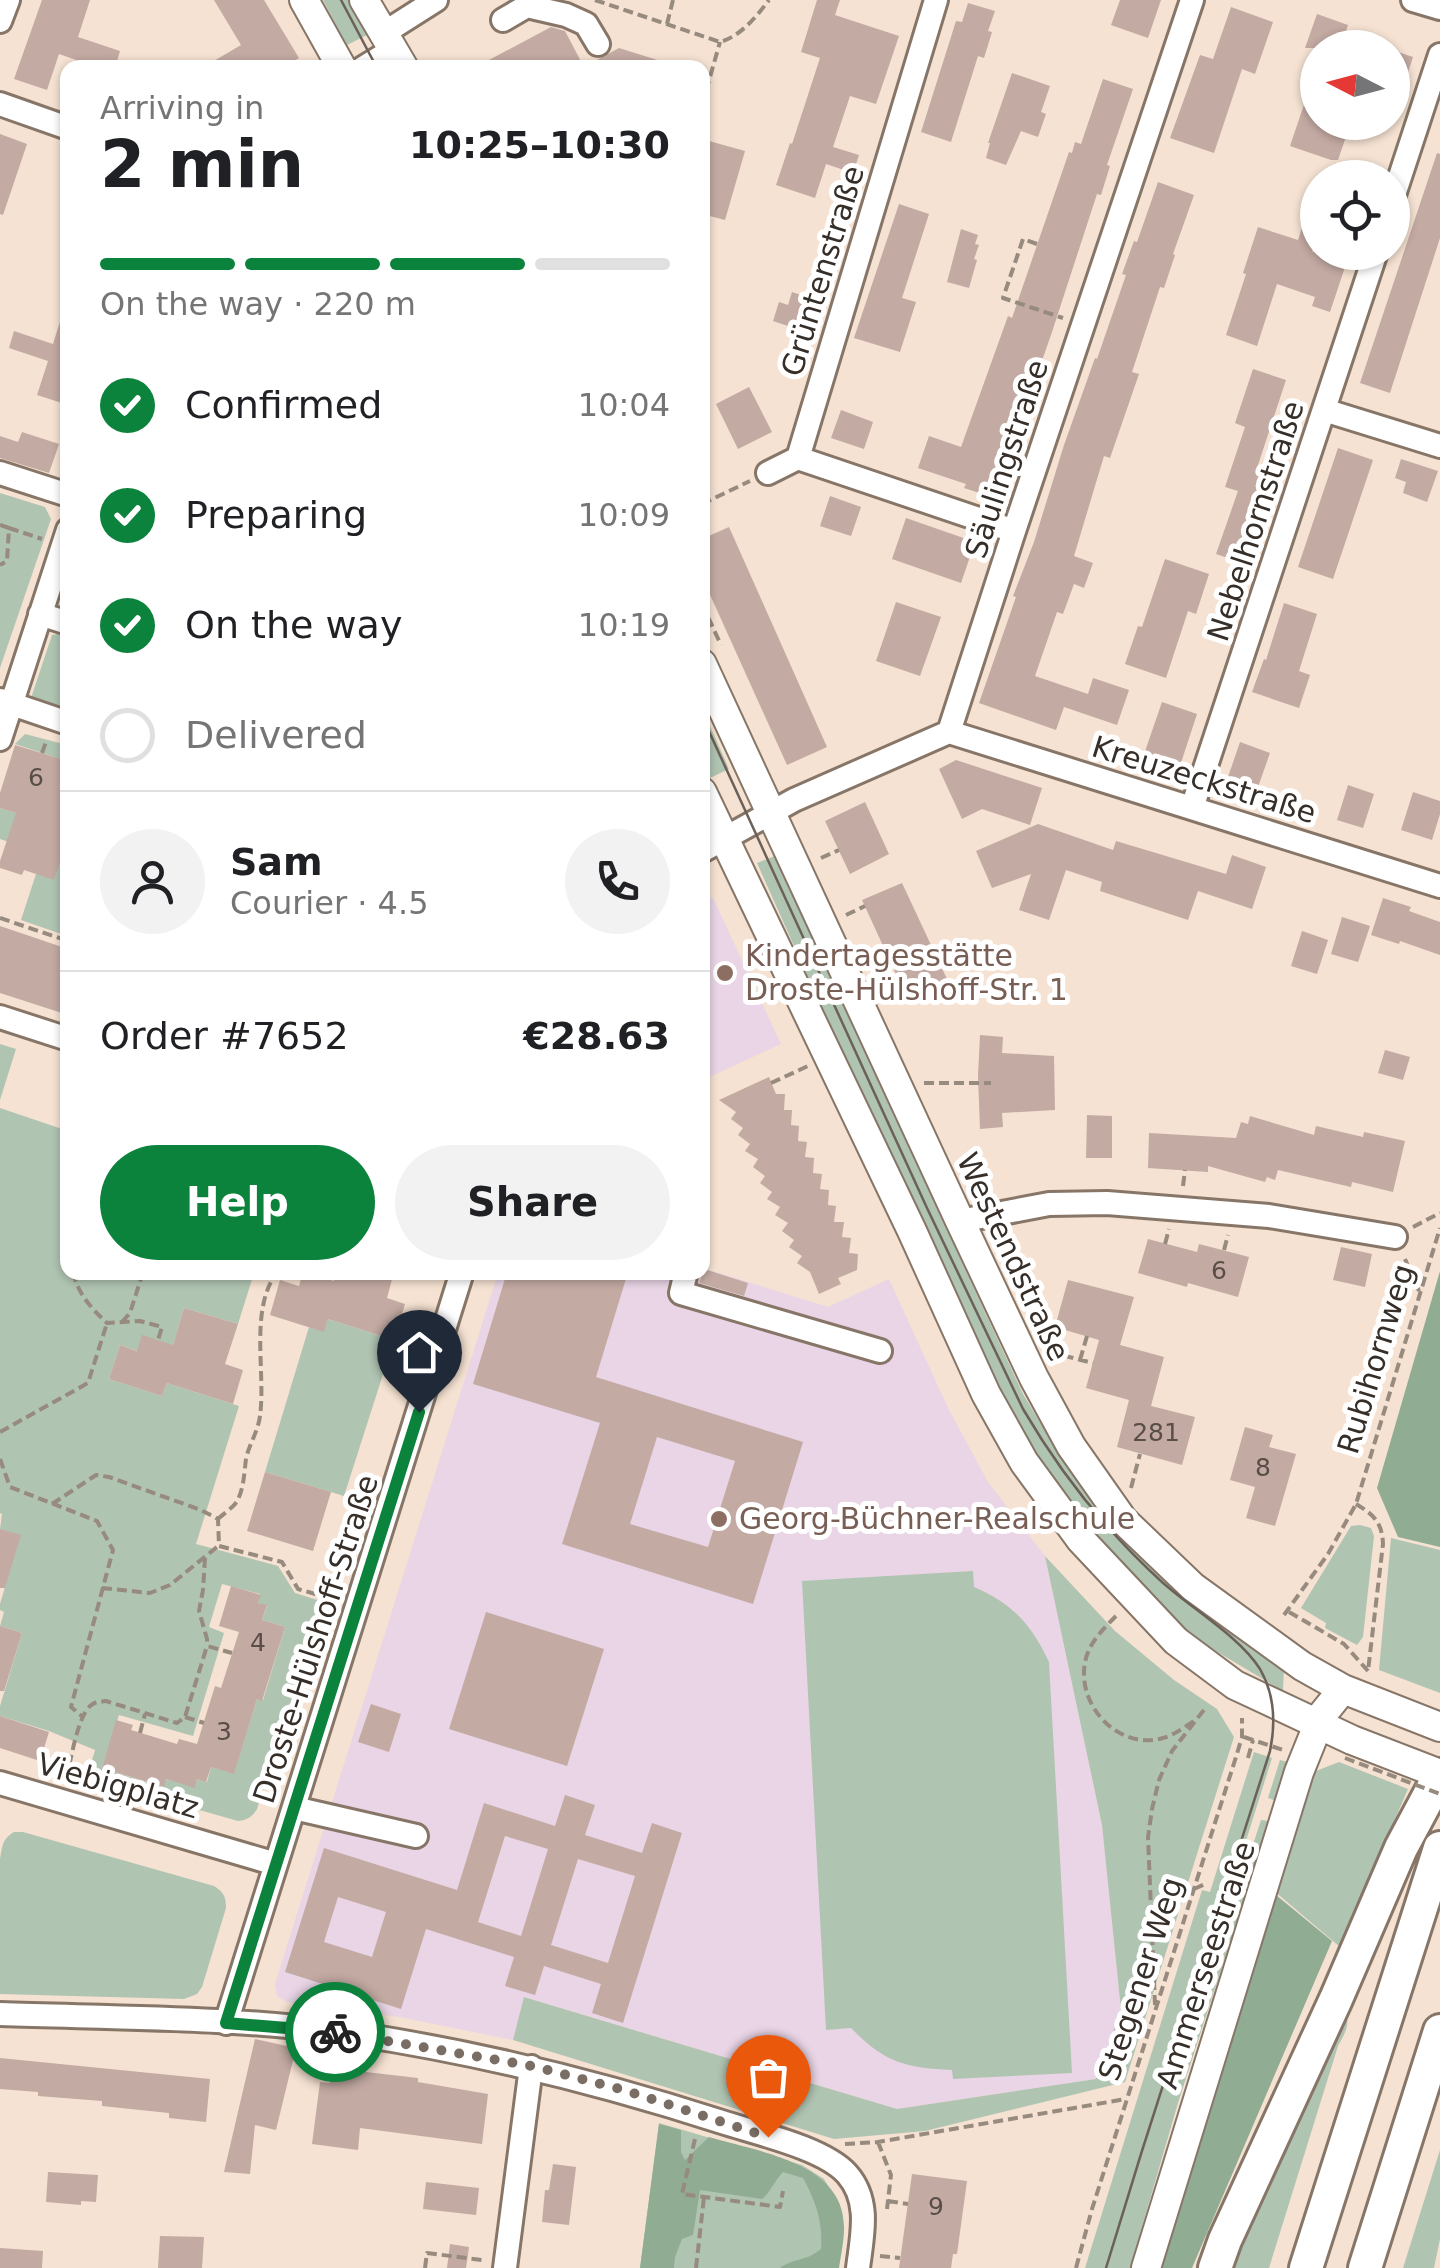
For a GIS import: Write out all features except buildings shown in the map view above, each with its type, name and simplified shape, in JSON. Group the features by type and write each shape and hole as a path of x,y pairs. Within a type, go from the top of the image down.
{"highway":[{"path":"1215,2268 1401,1848 1440,1775"},
{"path":"1306,2268 1440,1848"},
{"path":"1365,2268 1440,2031"}],"main road":[{"path":"304,0 338,60"},
{"path":"364,0 394,50"},
{"name":"Westendstraße","path":"715,660 761,818 1034,1378 1071,1446 1122,1520 1193,1586 1302,1666 1357,1680 1440,1727"},
{"path":"713,845 912,1231 986,1394 1024,1462 1081,1540 1176,1641 1235,1684 1318,1725 1349,1749 1440,1775"},
{"name":"Ammerseestraße","path":"1146,2268 1299,1772 1322,1715 1357,1680"}],"street":[{"path":"0,21 8,0"},
{"path":"394,50 436,0"},
{"name":"Grüntenstraße","path":"798,458 936,0"},
{"name":"Säulingstraße","path":"949,732 1192,0"},
{"path":"1413,0 1440,8"},
{"path":"503,20 527,6 566,15 586,24 598,44"},
{"path":"1405,160 1440,55"},
{"path":"0,104 60,125"},
{"name":"Nebelhornstraße","path":"1192,808 1370,270"},
{"path":"1324,410 1440,446"},
{"path":"768,472 798,458 1014,530"},
{"path":"0,473 60,492"},
{"path":"0,740 6,702 40,614 58,535"},
{"path":"40,614 60,620"},
{"path":"6,702 58,729"},
{"path":"713,845 794,800 949,732"},
{"name":"Kreuzeckstraße","path":"949,732 1440,886"},
{"path":"0,1017 60,1037"},
{"path":"960,1221 1049,1204 1106,1204 1269,1216 1395,1236"},
{"name":"Droste-Hülshoff-Straße","path":"226,2023 460,1280"},
{"path":"684,1280 681,1294 880,1351"},
{"name":"Viebigplatz","path":"0,1783 276,1864"},
{"path":"294,1808 416,1836"},
{"path":"0,2014 226,2023 354,2034 532,2066 624,2090 802,2148 836,2164 847,2174 862,2204 858,2268"},
{"path":"497,2264 532,2066"}],"path":[{"path":"598,0 720,42 732,39 769,0"},
{"path":"668,24 673,0"},
{"path":"710,77 720,42"},
{"path":"1037,244 1023,240 1003,298 1083,325"},
{"path":"710,500 768,472"},
{"path":"0,525 58,535"},
{"path":"0,565 7,560 9,528"},
{"path":"42,753 58,729"},
{"path":"820,858 839,850"},
{"path":"846,915 865,906"},
{"path":"0,918 60,938"},
{"path":"872,970 891,962"},
{"path":"771,1083 809,1065"},
{"path":"924,1083 991,1083"},
{"name":"Rubihornweg","path":"1357,1680 1344,1644 1286,1613 1328,1554 1356,1504 1440,1228"},
{"path":"75,1280 89,1306 107,1323 140,1321 162,1328 158,1340"},
{"path":"122,1322 130,1313 140,1280"},
{"path":"218,1519 237,1503 246,1472 246,1456 258,1432 262,1307 271,1280"},
{"path":"0,1432 88,1383 107,1323"},
{"name":"Westendstraße","path":"1080,1360 1087,1336"},
{"name":"Westendstraße","path":"1055,1368 1047,1351 1092,1363"},
{"path":"1120,1477 1130,1492 1140,1454"},
{"path":"0,1459 10,1487 98,1521 112,1550 70,1706 83,1717"},
{"path":"52,1504 96,1475 218,1519"},
{"path":"1356,1504 1377,1518 1383,1544 1357,1680"},
{"path":"218,1519 219,1546"},
{"path":"102,1588 150,1593 170,1585 219,1546 282,1562 298,1589 358,1607"},
{"path":"65,1782 89,1706 106,1701 178,1723 185,1717 207,1646 198,1611 205,1556"},
{"path":"1119,1613 1095,1639 1087,1654 1084,1674 1086,1691 1103,1722 1132,1739 1149,1740 1166,1738 1201,1716"},
{"path":"207,1646 232,1653"},
{"name":"Stegener Weg","path":"1076,2268 1242,1737 1241,1704"},
{"path":"1155,2010 1150,1823 1159,1780 1172,1752 1207,1706"},
{"path":"140,1733 146,1714"},
{"path":"185,1717 204,1723"},
{"path":"1248,1758 1253,1740"},
{"path":"1349,1749 1440,1794"},
{"path":"1194,1889 1204,1884"},
{"path":"802,2148 878,2142 1126,2099"},
{"path":"700,2115 682,2194 780,2208 782,2190"},
{"path":"696,2268 704,2197"},
{"path":"888,2201 908,2204"},
{"path":"425,2268 427,2253 497,2264"}],"shaded area":[{"name":"Kindertagesstätte Droste-Hülshoff-Str. 1","path":"710,896 715,902 781,1044 710,1077"},
{"path":"710,1270 828,1307 889,1279 948,1408 988,1482 1045,1556 1102,1825 1121,2010 1096,2079 897,2109 525,1997 513,2040 399,2017 287,2002 277,1996 275,1984 496,1280 710,1280"}],"green space":[{"path":"323,0 349,0 369,34 347,45"},
{"path":"0,493 45,507 51,519 0,668"},
{"path":"52,635 60,635 60,711 31,698"},
{"path":"710,726 729,769 710,778"},
{"path":"25,734 60,743 60,759 15,744"},
{"path":"0,808 60,827 60,859 0,839"},
{"path":"780,854 843,1006 1023,1394 1057,1451 1101,1511 1284,1665 1283,1691 1209,1647 1162,1610 1085,1530 1013,1428 810,996 815,993 757,863"},
{"path":"60,860 60,934 21,920 36,874"},
{"path":"0,1044 16,1049 0,1100"},
{"path":"0,1108 60,1128 60,1280 252,1280 238,1324 184,1308 173,1345 141,1352 120,1345 109,1379 162,1396 167,1383 239,1406 196,1544 278,1566 295,1593 324,1602 257,1809 251,1816 238,1821 87,1778 95,1750 0,1716 22,1633 0,1626 4,1612 0,1604 20,1536 0,1529","holes":["222,1584 260,1594 258,1603 267,1606 262,1620 285,1627 263,1700 257,1699 234,1773 211,1767 207,1782 197,1779 195,1787 166,1779 163,1787 102,1768 119,1715 193,1736 224,1633 209,1627"]},
{"path":"1440,1271 1440,1547 1398,1537 1377,1488"},
{"path":"328,1319 394,1340 344,1496 265,1472 309,1327 323,1331"},
{"path":"1351,1526 1371,1528 1374,1536 1363,1637 1357,1645 1325,1628 1326,1623 1301,1608"},
{"path":"1391,1538 1440,1550 1440,1693 1379,1670"},
{"path":"1045,1556 1115,1631 1174,1680 1217,1709 1234,1737 1125,2082 925,2131 834,2139 513,2040 524,1997 897,2109 1096,2079 1121,2010 1102,1825"},
{"path":"973,1571 974,1587 1019,1617 1049,1662 1072,2073 953,2079 952,2070 908,2065 885,2056 851,2028 826,2030 802,1581"},
{"path":"1254,1752 1272,1758 1227,1901 1234,1903 1261,1820 1268,1821 1274,1800 1268,1798 1280,1760 1288,1762 1178,2103 1130,2268 1085,2268 1202,1890 1210,1892"},
{"path":"1339,1762 1408,1789 1340,1947 1273,1890 1312,1770"},
{"path":"14,1832 220,1890 226,1908 197,1994 184,1999 0,1994 0,1860 5,1841"},
{"path":"1276,1895 1332,1941 1192,2268 1159,2268"},
{"path":"1342,2018 1347,2019 1346,2029 1269,2268 1231,2268"},
{"path":"659,2123 802,2165 824,2179 840,2205 839,2268 640,2268"},
{"path":"659,2124 681,2130 685,2160 709,2137 774,2155 815,2174 830,2188 840,2206 844,2228 839,2268 780,2268 821,2249 818,2212 812,2195 803,2178 783,2172 762,2199 700,2190 693,2235 682,2239 674,2268 640,2268"},
{"path":"1440,2150 1440,2239 1434,2268 1403,2268"}],"tram line":[{"path":"341,0 373,60"},
{"path":"710,733 1023,1409 1069,1479 1104,1522 1162,1582 1251,1657 1269,1689 1273,1719 1270,1751 1106,2268"}],"way so far":[{"path":"335,2032 532,2066 624,2090 768,2137"}],"place":[{"name":"Kindertagesstätte Droste-Hülshoff-Str. 1","path":"725,973"},
{"name":"Georg-Büchner-Realschule","path":"719,1519"}],"route":[{"path":"335,2032 226,2023 419,1412"}]}
